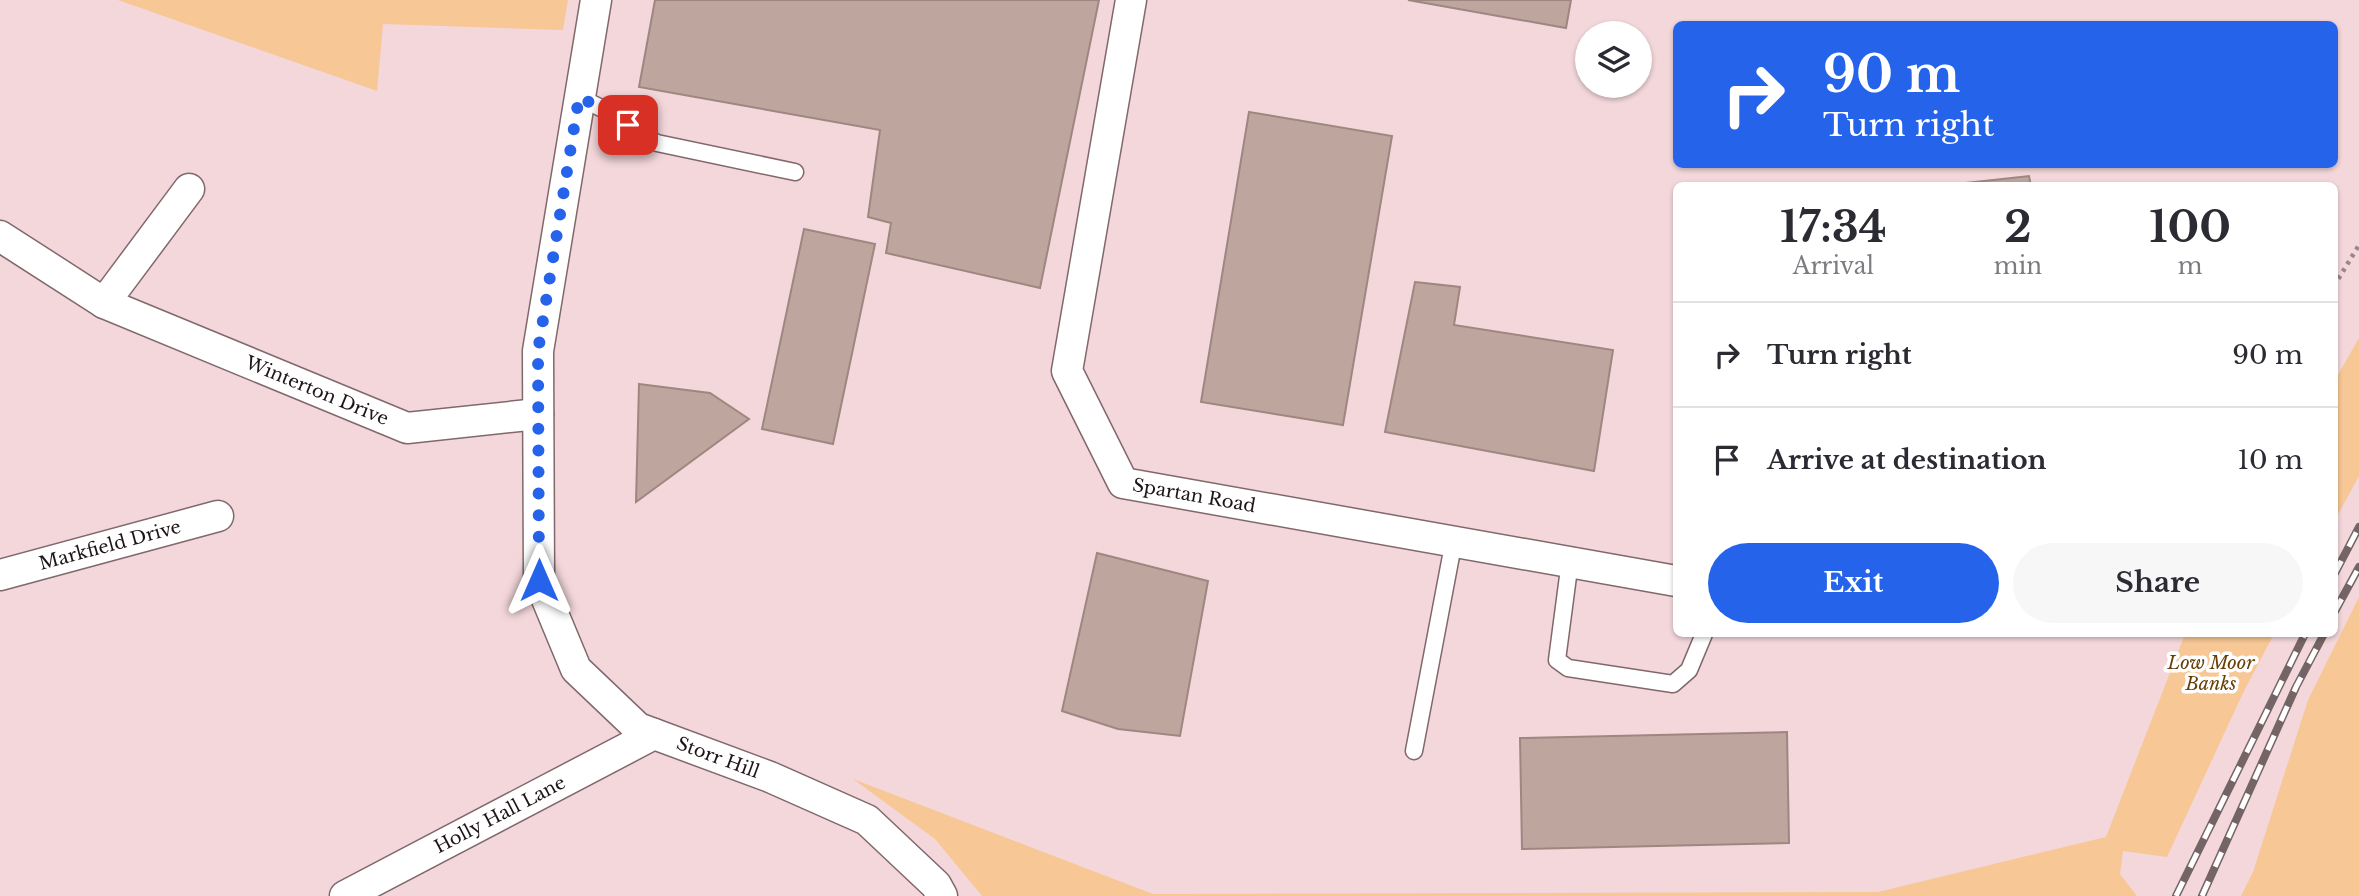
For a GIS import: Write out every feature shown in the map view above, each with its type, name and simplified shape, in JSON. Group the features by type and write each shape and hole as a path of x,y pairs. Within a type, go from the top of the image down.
{"street":[{"path":"538,414 538,351 596,0"},
{"name":"Spartan Road","path":"1130,0 1067,371 1124,483 1673,580"},
{"path":"104,303 189,189"},
{"name":"Winterton Drive","path":"0,236 104,303 407,428 538,414"},
{"name":"Storr Hill","path":"538,414 539,580 576,669 638,728 770,777 867,820 936,885 942,896"},
{"name":"Markfield Drive","path":"0,575 218,516"},
{"name":"Holly Hall Lane","path":"345,896 654,734"}],"lane":[{"path":"579,97 617,116 657,143 795,172"},
{"path":"1414,751 1454,540"},
{"path":"1570,561 1557,660 1568,668 1673,684 1689,670 1703,637"}],"path":[{"path":"2338,279 2359,245"}],"green space":[{"path":"118,0 568,0 563,30 383,24 377,91"},
{"path":"2359,338 2359,476 2338,514 2338,375"},
{"name":"Low Moor Banks","path":"2359,597 2359,896 2241,896 2253,872 2308,700"},
{"name":"Low Moor Banks","path":"2184,637 2272,637 2243,693 2167,857 2123,851 2120,874 2137,896 982,896 935,839 853,779 1153,894 1878,892 2106,837"}],"building":[{"path":"655,0 1099,0 1040,288 886,253 891,223 868,217 880,130 639,87"},
{"path":"1408,0 1571,0 1566,28"},
{"path":"1249,112 1392,136 1343,425 1201,402"},
{"path":"2029,176 2030,182 1974,182"},
{"path":"804,229 875,244 833,444 762,429"},
{"path":"1415,282 1460,287 1454,325 1613,350 1594,471 1385,432"},
{"path":"639,384 710,393 749,419 636,502"},
{"path":"1097,553 1208,581 1180,736 1118,729 1062,711"},
{"path":"1787,732 1789,843 1522,849 1520,738"}],"railway":[{"path":"2338,567 2359,527"},
{"path":"2338,606 2359,567"},
{"path":"2176,896 2304,637"},
{"path":"2202,896 2296,687 2322,637"}],"route":[{"path":"539,580 538,351 579,97 617,116 628,125"}]}
